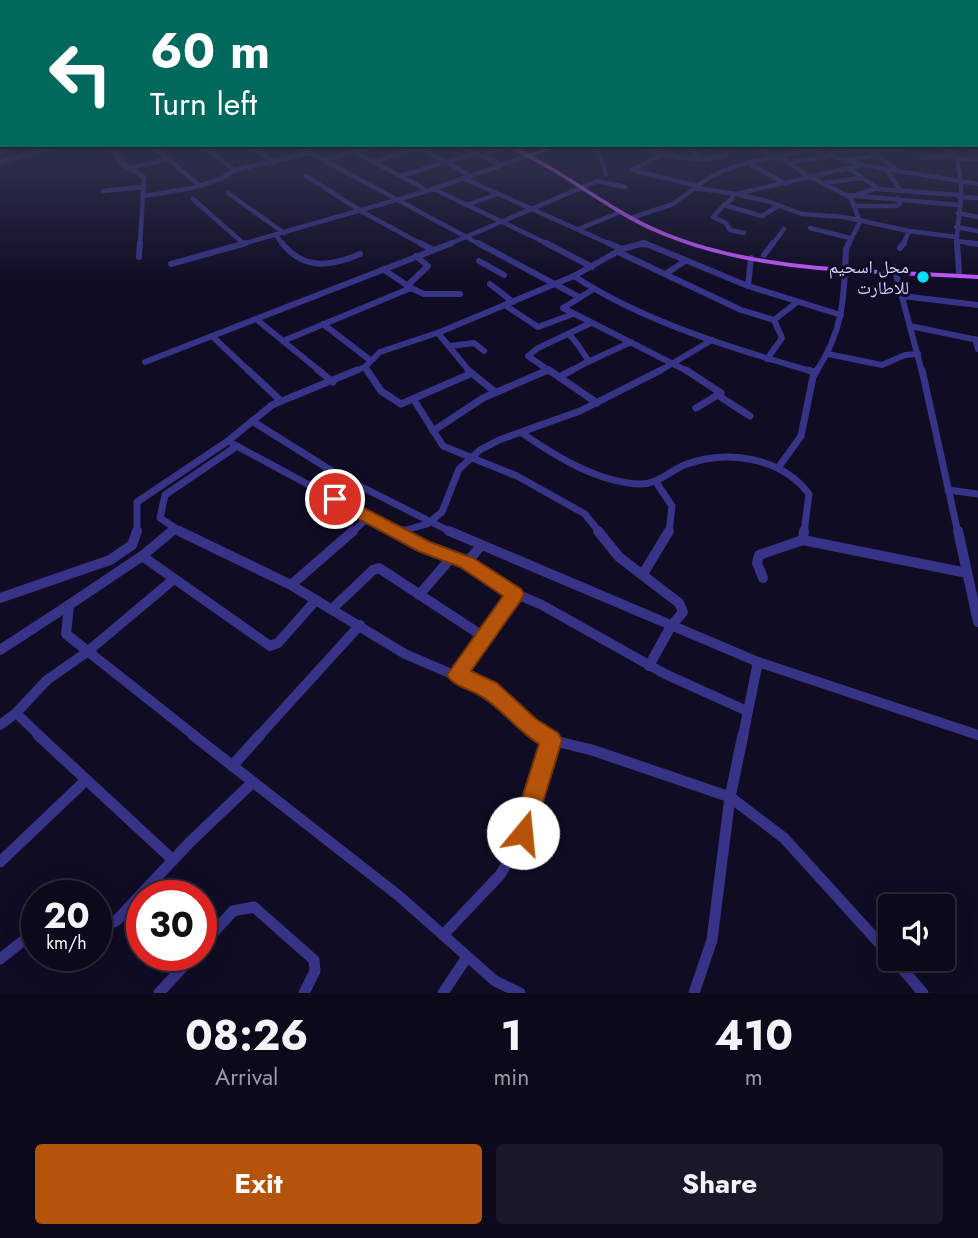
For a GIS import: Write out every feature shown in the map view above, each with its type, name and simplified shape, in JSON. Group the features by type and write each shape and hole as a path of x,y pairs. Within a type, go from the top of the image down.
{"main road":[{"path":"589,189 631,218 695,245 751,258 978,275"},
{"path":"590,189 639,216 687,237 764,255 845,265"},
{"path":"895,269 978,275"}],"street":[{"path":"103,191 120,189"},
{"path":"139,257 144,189"},
{"path":"144,196 181,189"},
{"path":"327,189 360,211 433,250"},
{"path":"380,189 579,297"},
{"path":"398,199 420,189"},
{"path":"171,264 433,189"},
{"path":"435,189 509,223 592,267"},
{"path":"489,189 579,229 741,310 774,320 782,338 766,359"},
{"path":"145,362 469,236 580,189"},
{"path":"631,218 673,205 693,189"},
{"path":"709,189 802,214 823,214 978,244"},
{"path":"734,194 758,189"},
{"path":"837,189 849,195 958,205"},
{"path":"849,195 872,189"},
{"path":"888,189 978,198"},
{"path":"930,189 934,192"},
{"path":"959,272 956,228 960,189"},
{"path":"855,206 900,205 893,190"},
{"path":"228,193 284,233"},
{"path":"467,205 498,194"},
{"path":"734,194 713,217 726,223 730,230 744,233"},
{"path":"778,468 804,428 815,372 828,354 841,315 850,238 860,222 849,195"},
{"path":"193,199 244,244"},
{"path":"724,205 761,217 778,206"},
{"path":"579,229 620,212"},
{"path":"957,214 978,217"},
{"path":"810,228 850,238"},
{"path":"956,228 978,231"},
{"path":"764,255 784,229"},
{"path":"900,248 908,239 909,231"},
{"path":"276,235 286,250 305,262 330,261 360,254"},
{"path":"841,315 748,286 644,243 620,250 557,284 438,333 380,352 368,363 332,382 281,401 252,421 232,443 165,495 160,518 175,529 291,585 405,654 489,690 528,726 551,740 592,750 730,797 784,838 878,942"},
{"path":"283,341 410,286 428,266 416,256"},
{"path":"748,286 751,258"},
{"path":"490,267 511,259"},
{"path":"479,261 504,275"},
{"path":"667,273 685,261"},
{"path":"383,269 424,294 460,293"},
{"path":"895,269 918,354 977,616"},
{"path":"574,276 592,290 712,340 766,359 815,372"},
{"path":"490,284 513,302"},
{"path":"592,290 562,306 573,314 675,363 722,394 696,408"},
{"path":"902,296 978,305"},
{"path":"774,320 797,302"},
{"path":"505,305 538,327 573,314"},
{"path":"256,319 332,382"},
{"path":"591,323 529,355 597,403"},
{"path":"323,324 368,363 386,397 401,404 470,373"},
{"path":"910,326 977,339 978,349"},
{"path":"438,333 450,346 458,361 495,392"},
{"path":"568,334 579,343 581,351 589,359 588,362"},
{"path":"212,336 281,401"},
{"path":"399,532 429,523 450,502 458,471 471,457 502,438 559,420 597,403 675,363 712,340"},
{"path":"559,377 631,342"},
{"path":"450,346 474,343 484,351"},
{"path":"828,354 882,365 905,355 918,354"},
{"path":"433,431 448,425 465,410 495,392 548,370"},
{"path":"719,397 750,416"},
{"path":"415,400 443,446 517,476 585,514 609,547 681,606 682,612 649,666"},
{"path":"252,421 340,476 429,523 481,546 758,662 978,735"},
{"path":"522,433 566,460 626,481 656,482 682,466 700,462 760,461 778,468 800,484 808,494 803,540"},
{"path":"232,443 424,547 467,562 515,594 542,605 649,666 747,711"},
{"path":"0,598 103,563 127,551 135,539 139,518 137,502 232,443"},
{"path":"643,574 657,555 673,521 670,503 656,482"},
{"path":"948,490 978,494"},
{"path":"291,585 368,518"},
{"path":"0,650 142,556 175,529"},
{"path":"763,578 757,563 760,555 803,540 967,573"},
{"path":"467,562 481,546"},
{"path":"142,556 270,646 278,643 316,600"},
{"path":"419,595 452,557"},
{"path":"332,609 377,568 484,636"},
{"path":"0,725 16,713 47,680 87,652 174,579"},
{"path":"457,675 515,594"},
{"path":"69,606 66,634 399,896 495,981 520,993"},
{"path":"232,766 360,625"},
{"path":"694,993 712,940 730,797 758,662"},
{"path":"16,713 85,781 173,860"},
{"path":"443,935 500,875 514,852 551,740"},
{"path":"0,862 85,781"},
{"path":"112,923 252,783"},
{"path":"217,928 233,911 254,906 314,960 315,971 304,993"},
{"path":"0,959 21,943"},
{"path":"443,993 467,957"},
{"path":"159,993 179,971"},
{"path":"904,971 923,993"}],"place":[{"name":"محل اسحيم للاطارت","path":"923,277"}],"route":[{"path":"335,499 368,518 394,528 424,547 467,562 500,587 515,594 457,675 489,690 528,726 551,740 523,833"}]}
